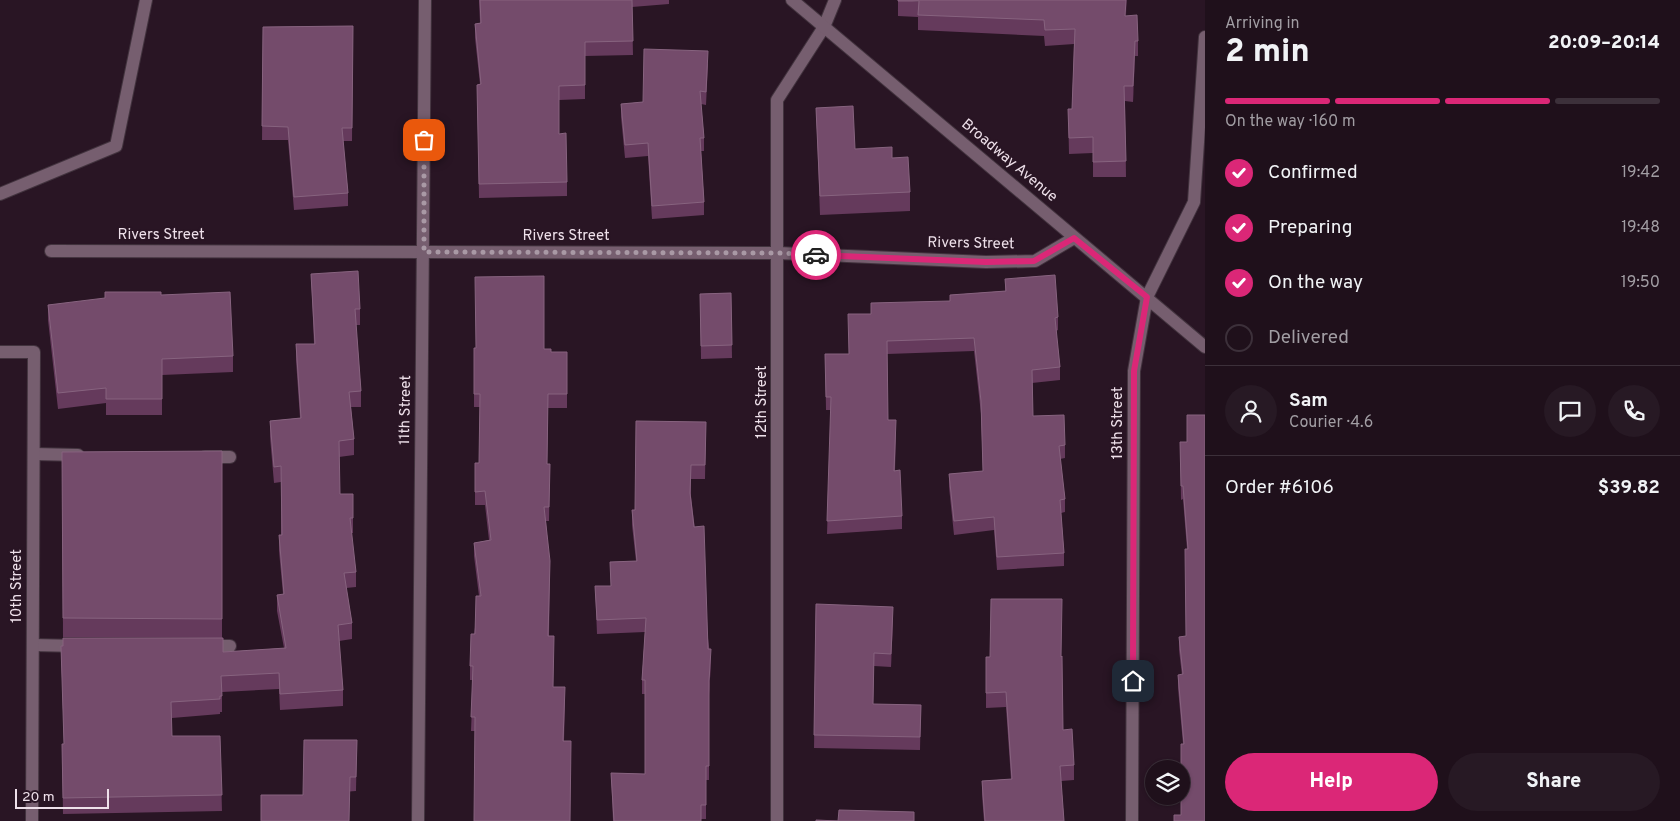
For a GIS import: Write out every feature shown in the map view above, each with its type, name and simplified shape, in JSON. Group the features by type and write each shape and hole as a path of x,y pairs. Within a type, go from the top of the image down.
{"street":[{"path":"0,194 116,146 146,0"},
{"name":"11th Street","path":"418,821 424,252 424,0"},
{"name":"Broadway Avenue","path":"792,0 1205,347"},
{"name":"12th Street","path":"777,821 777,100 824,27 835,0"},
{"name":"13th Street","path":"1132,821 1134,371 1147,297 1194,202 1205,37"},
{"name":"Rivers Street","path":"51,251 778,253 986,262 1034,261 1074,238"},
{"name":"10th Street","path":"0,352 34,352 32,821"},
{"path":"34,454 93,455"},
{"path":"191,456 230,457"},
{"path":"33,646 92,646"},
{"path":"191,646 230,646"}],"building":[{"path":"480,0 632,0 633,41 585,42 585,85 559,86 559,134 566,133 567,182 479,184 477,85 481,84 475,24 481,23"},
{"path":"898,0 1126,0 1125,16 1137,15 1138,41 1135,41 1133,86 1124,86 1126,161 1093,162 1093,137 1069,138 1068,109 1072,109 1075,29 1045,30 1044,20 918,15 919,1"},
{"path":"353,26 352,128 342,128 348,193 294,197 288,127 262,126 263,27"},
{"path":"644,49 708,51 706,92 700,91 704,138 700,138 704,202 652,206 648,143 625,145 621,104 643,102"},
{"path":"853,106 855,149 892,147 892,158 908,157 910,192 820,196 816,108"},
{"path":"358,271 360,309 355,309 361,391 349,392 354,439 339,441 340,494 353,494 353,518 350,518 356,572 344,573 352,623 338,625 343,690 280,694 279,673 221,676 222,696 220,696 220,699 171,702 172,736 220,736 222,795 63,798 62,744 64,744 61,646 63,646 63,638 223,638 223,652 286,648 277,595 284,594 279,535 282,535 281,466 274,467 270,421 301,418 296,344 315,344 311,274"},
{"path":"1055,275 1058,317 1055,318 1060,367 1032,370 1033,416 1064,415 1065,445 1059,446 1065,499 1060,500 1064,553 997,557 994,517 954,521 949,474 983,471 981,401 974,338 887,341 888,420 896,420 894,471 900,470 902,516 827,521 831,397 826,397 825,354 849,354 848,314 871,314 871,303 950,301 950,295 1006,291 1005,279"},
{"path":"544,276 544,349 551,349 551,352 567,352 567,394 548,394 547,464 550,464 549,507 544,507 550,561 548,636 554,636 553,687 565,687 563,741 571,741 570,821 474,821 475,717 471,717 473,666 470,666 471,634 475,634 476,596 481,596 474,543 491,540 485,491 475,492 475,463 479,463 480,394 474,394 474,348 476,348 475,277"},
{"path":"105,292 161,292 161,295 230,292 233,356 162,359 162,399 106,399 106,388 58,393 48,305 105,298"},
{"path":"731,293 732,345 701,346 700,294"},
{"path":"1187,415 1205,415 1205,821 1174,821 1174,815 1181,815 1181,805 1190,805 1190,760 1181,760 1181,744 1184,744 1178,675 1183,674 1179,637 1186,636 1185,549 1188,549 1183,486 1181,486 1180,442 1187,442"},
{"path":"636,421 706,422 705,465 691,465 690,493 694,527 704,526 708,649 711,649 709,766 706,766 706,805 701,805 701,821 614,821 611,773 645,774 645,680 642,680 646,618 597,620 595,586 611,586 610,562 637,561 632,510 635,510"},
{"path":"222,451 222,619 63,618 62,452"},
{"path":"991,599 1062,599 1063,730 1072,729 1074,765 1060,766 1064,821 985,821 982,781 1012,779 1006,692 986,693 986,657 990,657"},
{"path":"816,604 893,607 891,654 874,653 873,704 921,705 920,737 814,735"},
{"path":"304,740 357,740 356,777 350,777 349,821 261,821 261,795 303,795"},
{"path":"839,810 914,812 914,821 838,821"}],"way so far":[{"path":"424,140 424,252 778,253 816,255"}],"route":[{"path":"816,255 986,262 1034,261 1074,238 1147,297 1134,371 1133,681"}]}
